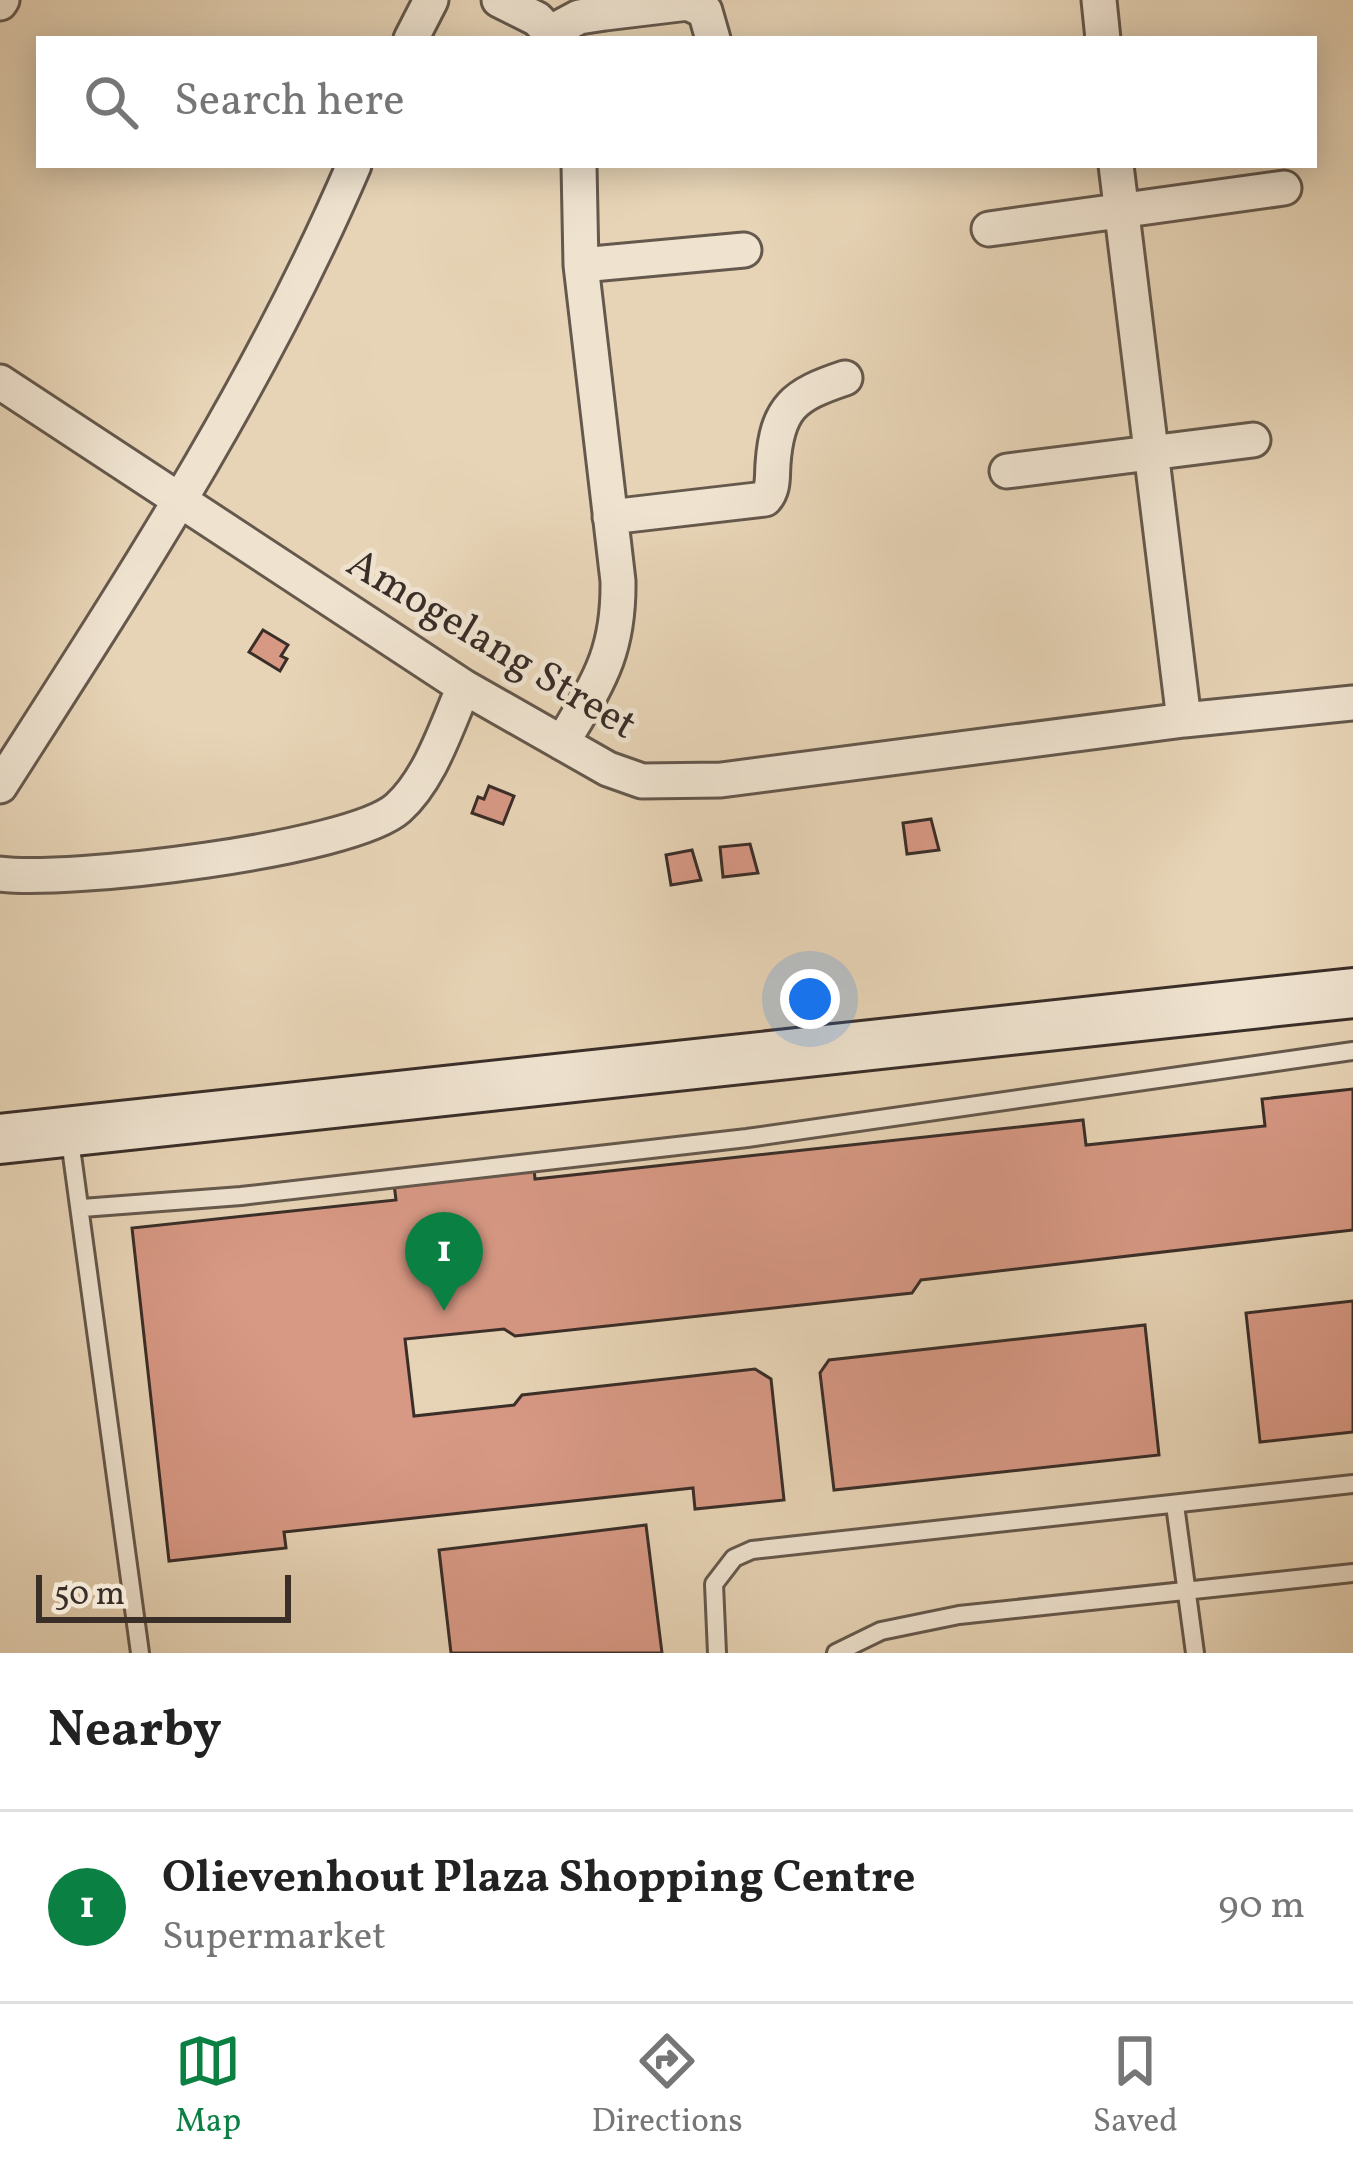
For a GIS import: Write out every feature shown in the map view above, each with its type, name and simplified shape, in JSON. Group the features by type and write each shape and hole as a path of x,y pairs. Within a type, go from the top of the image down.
{"street":[{"path":"413,36 431,0"},
{"path":"499,0 520,9 554,36 580,17 688,3 705,11 712,36"},
{"path":"1099,0 1103,36"},
{"path":"0,786 184,500 278,331 354,168"},
{"path":"562,742 604,671 615,642 618,581 581,265 579,168"},
{"path":"1116,168 1184,720"},
{"path":"989,229 1284,188"},
{"path":"581,265 744,250"},
{"path":"610,518 765,500 771,492 775,439 787,409 799,396 845,378"},
{"name":"Amogelang Street","path":"0,382 464,687 608,769 642,781 677,783 1353,703"},
{"path":"1007,471 1253,440"},
{"path":"0,874 141,869 308,841 373,824 412,792 464,687"},
{"path":"0,1139 1353,993"}],"lane":[{"path":"82,1208 241,1196 747,1138 1353,1051"},
{"path":"69,1132 140,1653"},
{"path":"717,1653 714,1584 734,1558 752,1550 1353,1484"},
{"path":"1175,1505 1195,1653"},
{"path":"836,1653 881,1630 959,1615 1353,1573"}],"building":[{"path":"263,630 288,645 280,671 249,652"},
{"path":"489,786 514,796 503,824 472,813"},
{"path":"931,819 939,850 907,854 903,823"},
{"path":"750,844 758,873 723,877 720,847"},
{"path":"692,850 701,880 671,885 666,855"},
{"path":"1353,1089 1353,1230 921,1280 912,1293 515,1336 504,1329 405,1339 414,1416 514,1405 522,1395 755,1369 771,1379 784,1500 695,1509 693,1488 284,1532 286,1548 169,1561 132,1228 396,1200 394,1184 534,1168 535,1179 1083,1120 1086,1145 1265,1126 1262,1099"},
{"path":"1353,1301 1353,1432 1260,1442 1246,1313"},
{"path":"1145,1325 1159,1455 834,1490 820,1373 829,1360"},
{"path":"646,1525 662,1653 451,1653 439,1550"}],"place":[{"name":"Olievenhout Plaza Shopping Centre","path":"444,1311"}]}
